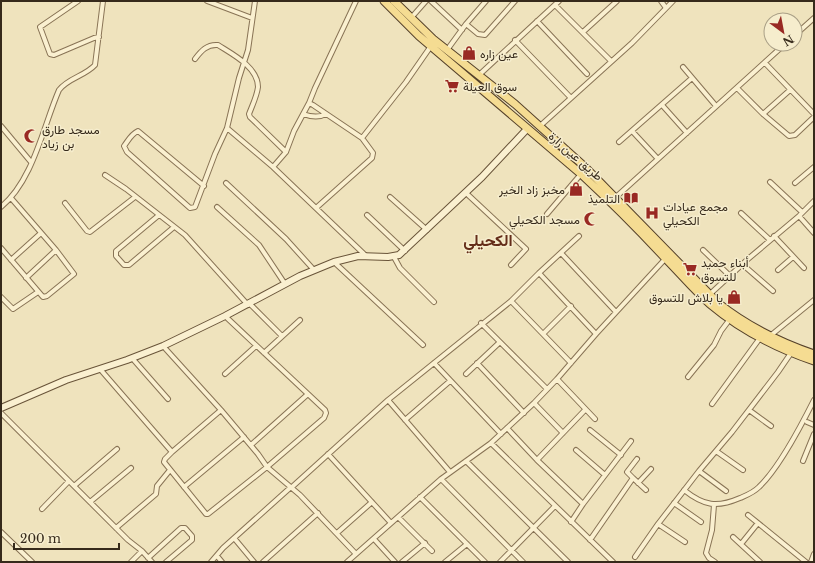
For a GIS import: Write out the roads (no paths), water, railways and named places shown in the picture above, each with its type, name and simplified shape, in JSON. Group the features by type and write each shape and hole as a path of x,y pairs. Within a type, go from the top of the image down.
{"main road":[{"name":"طريق عين زارة","path":"384,1 406,24 431,46 581,174 666,258 700,295 730,319 760,338 791,353 814,361"},
{"name":"طريق عين زارة","path":"394,1 410,18 447,50 515,104 556,140 616,197 709,295 735,316 770,336 814,354"},
{"path":"508,112 515,104"},
{"path":"550,148 556,140"}],"street":[{"path":"78,1 40,27 50,54 54,55 99,37"},
{"path":"1,207 11,198 26,175 59,90 66,83 90,69 95,64 103,1"},
{"path":"207,1 252,18"},
{"path":"204,186 138,131 135,132 124,146 127,152 190,208 195,207 204,186 215,154 227,128 239,78 248,50 255,1"},
{"path":"272,168 286,152 294,131 309,103 356,1"},
{"path":"410,18 426,1"},
{"path":"431,1 462,30"},
{"path":"447,50 466,24 486,1"},
{"path":"466,24 478,34 485,35 515,1"},
{"path":"479,75 515,40 559,1"},
{"path":"583,32 617,1"},
{"path":"661,1 666,8"},
{"path":"540,126 645,30 673,1"},
{"path":"555,5 583,32 610,62"},
{"path":"803,28 814,18"},
{"path":"537,21 587,74"},
{"path":"515,40 571,98"},
{"path":"195,59 201,51 213,45 218,45 244,61 257,79 258,88 249,114 250,118 286,152"},
{"path":"362,138 406,82 431,46"},
{"path":"616,197 777,52"},
{"path":"737,88 763,114 785,133 792,136 814,116 765,63"},
{"path":"683,67 716,106"},
{"path":"619,142 692,78"},
{"path":"763,114 790,90"},
{"path":"309,103 362,138 373,153 372,158 316,208"},
{"path":"662,105 686,133"},
{"path":"303,114 312,117 326,114"},
{"path":"1,126 32,162"},
{"path":"227,128 316,208 365,255"},
{"path":"1,408 66,380 163,346 226,316 314,270 334,262 346,258 365,255 394,257 404,251 466,193 527,129"},
{"path":"632,131 658,159"},
{"path":"794,183 814,167"},
{"path":"547,214 581,174"},
{"path":"105,175 192,241 249,304 282,336"},
{"path":"770,182 800,214 814,233"},
{"path":"226,183 286,239 314,270"},
{"path":"466,193 526,249 511,265"},
{"path":"65,203 87,231 90,232 135,197"},
{"path":"390,197 427,230"},
{"path":"1,248 43,297 47,296 74,274 56,250 11,198"},
{"path":"709,295 814,201"},
{"path":"217,207 259,245 286,284"},
{"path":"741,213 770,240"},
{"path":"159,215 116,251 116,256 124,265 129,265 174,226"},
{"path":"367,215 404,251"},
{"path":"11,260 41,233"},
{"path":"211,562 223,548 388,400 511,301 579,236"},
{"path":"774,236 804,268"},
{"path":"26,278 56,250"},
{"path":"703,250 730,276"},
{"path":"561,253 616,312"},
{"path":"394,257 400,268 434,302"},
{"path":"778,270 793,257"},
{"path":"347,562 441,479 491,443 524,413 548,389 666,258"},
{"path":"334,262 423,345"},
{"path":"742,264 773,291"},
{"path":"539,273 596,334"},
{"path":"1,297 13,309 38,292"},
{"path":"770,336 814,300"},
{"path":"511,301 571,363"},
{"path":"543,334 571,306"},
{"path":"221,410 172,452 164,462 206,514 208,514 267,467 326,415 325,410 226,316"},
{"path":"688,377 714,345 721,331 730,319"},
{"path":"264,353 300,320"},
{"path":"482,323 548,389"},
{"path":"712,404 760,338"},
{"path":"466,374 500,342"},
{"path":"163,346 221,410 251,445 267,467 291,487 318,513 356,554"},
{"path":"225,374 256,346"},
{"path":"635,557 674,503 749,410 791,353"},
{"path":"132,358 168,399"},
{"path":"434,363 501,434"},
{"path":"477,364 524,413"},
{"path":"100,369 172,452"},
{"path":"557,379 595,420"},
{"path":"405,420 450,381"},
{"path":"251,445 308,394"},
{"path":"388,400 450,472"},
{"path":"684,490 697,499 714,505 728,503 750,494 764,482 786,449 814,400"},
{"path":"534,403 563,433"},
{"path":"537,460 585,410"},
{"path":"749,410 771,426"},
{"path":"1,413 152,562"},
{"path":"807,422 814,425"},
{"path":"507,428 537,460 583,504"},
{"path":"590,430 621,455"},
{"path":"803,460 814,434"},
{"path":"184,487 244,437"},
{"path":"571,522 631,441"},
{"path":"491,443 613,562"},
{"path":"74,486 116,449"},
{"path":"576,450 605,475"},
{"path":"716,451 743,470"},
{"path":"328,454 391,523"},
{"path":"637,459 627,472 646,490"},
{"path":"466,461 568,562"},
{"path":"90,502 131,468"},
{"path":"116,528 156,494 158,486 170,470"},
{"path":"638,483 651,470"},
{"path":"699,471 726,491"},
{"path":"590,540 632,478"},
{"path":"441,479 523,562"},
{"path":"42,509 69,481"},
{"path":"420,497 485,562"},
{"path":"337,533 372,502"},
{"path":"674,503 701,522"},
{"path":"714,505 712,530 706,553 708,558 715,562"},
{"path":"500,562 555,506"},
{"path":"263,562 318,513"},
{"path":"748,515 806,562"},
{"path":"398,517 432,551"},
{"path":"741,544 758,523"},
{"path":"658,524 685,542"},
{"path":"148,558 181,528 186,528 192,536 192,540 166,562"},
{"path":"1,532 32,562"},
{"path":"733,537 760,562"},
{"path":"234,538 254,562"},
{"path":"374,539 395,562"},
{"path":"402,562 425,543"},
{"path":"445,562 467,544"},
{"path":"131,562 142,551"},
{"path":"811,562 814,554"},
{"path":"217,556 222,562"}],"place":[{"name":"عين زاره","path":"469,53"},
{"name":"سوق العيلة","path":"452,86"},
{"name":"مسجد طارق بن زياد","path":"31,136"},
{"name":"مخبز زاد الخير","path":"576,189"},
{"name":"التلميذ","path":"631,198"},
{"name":"مجمع عيادات الكحيلي","path":"652,213"},
{"name":"مسجد الكحيلي","path":"591,219"},
{"name":"أبناء حميد للتسوق","path":"690,269"},
{"name":"يا بلاش للتسوق","path":"734,297"}],"district":[{"name":"الكحيلي","path":"488,240"}]}
